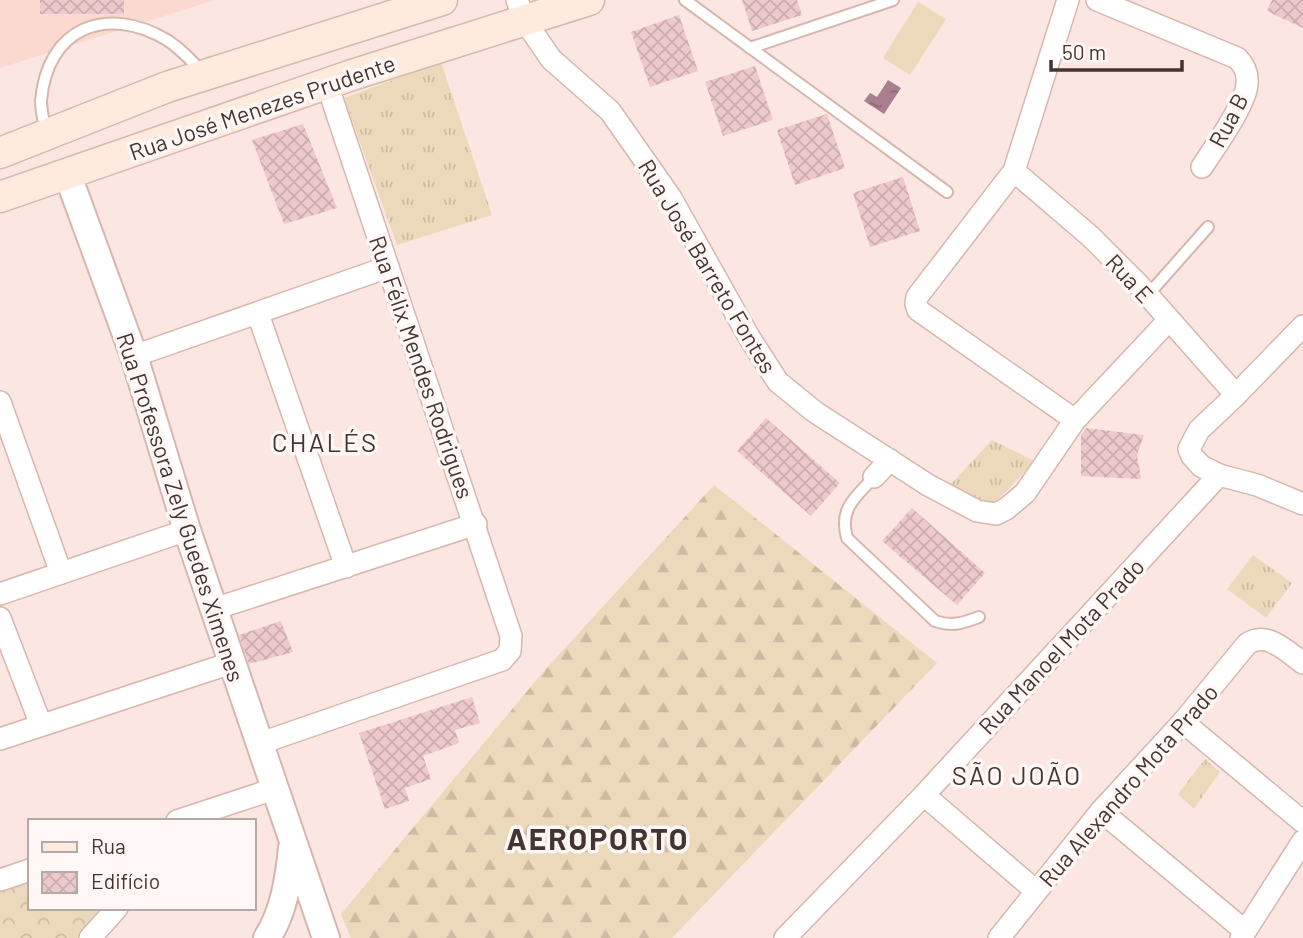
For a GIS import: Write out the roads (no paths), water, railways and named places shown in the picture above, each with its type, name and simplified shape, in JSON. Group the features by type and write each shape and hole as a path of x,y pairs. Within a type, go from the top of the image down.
{"main road":[{"name":"Rua José Menezes Prudente","path":"0,153 167,86 442,0"},
{"name":"Rua José Menezes Prudente","path":"0,197 340,80 521,10 589,0"},
{"path":"340,80 358,49 352,28"}],"street":[{"path":"1068,0 1014,171 917,297 916,304 918,310 1075,420 1168,321"},
{"name":"Rua B","path":"1097,0 1237,58 1245,66 1247,83 1243,99 1202,167"},
{"name":"Rua José Barreto Fontes","path":"521,10 551,60 610,111 671,198 749,337 778,382 815,412 928,485 977,511 996,513 1006,509 1025,493 1075,420"},
{"name":"Rua Félix Mendes Rodrigues","path":"258,744 502,660 510,651 512,636 388,267 340,80"},
{"name":"Rua E","path":"1014,171 1090,236 1236,395"},
{"name":"Rua Professora Zely Guedes Ximenes","path":"68,173 134,356 187,530 326,938"},
{"path":"134,356 388,267"},
{"path":"258,314 346,567"},
{"path":"1303,326 1199,430 1189,449 1201,466 1303,504"},
{"path":"0,402 61,573"},
{"path":"874,477 890,460"},
{"name":"Rua Manoel Mota Prado","path":"785,938 924,795 1219,474"},
{"path":"214,609 476,524"},
{"path":"0,594 187,530"},
{"path":"0,618 41,725"},
{"name":"Rua Alexandro Mota Prado","path":"1001,937 1101,811 1183,723 1247,644 1261,638 1271,641 1303,663"},
{"path":"0,739 231,663"},
{"path":"1183,723 1303,822"},
{"path":"183,819 274,789"},
{"path":"924,795 1036,891"},
{"path":"1101,811 1243,935 1303,841"},
{"path":"274,935 290,872 292,843"},
{"path":"0,880 28,871"},
{"path":"90,938 115,910"}],"lane":[{"path":"685,0 947,192"},
{"path":"750,48 893,0"},
{"path":"46,134 41,104 45,78 52,60 67,41 86,27 104,22 128,24 146,31 179,49 205,75"},
{"path":"1147,296 1208,227"},
{"path":"874,477 845,512 843,524 847,538 934,621 957,625 979,617"}],"water":[{"path":"888,80 901,88 884,114 864,101 870,93 877,97"}],"district":[{"name":"CHALÉS","path":"325,441"},
{"name":"SÃO JOÃO","path":"1017,774"},
{"name":"AEROPORTO","path":"598,838"}]}
